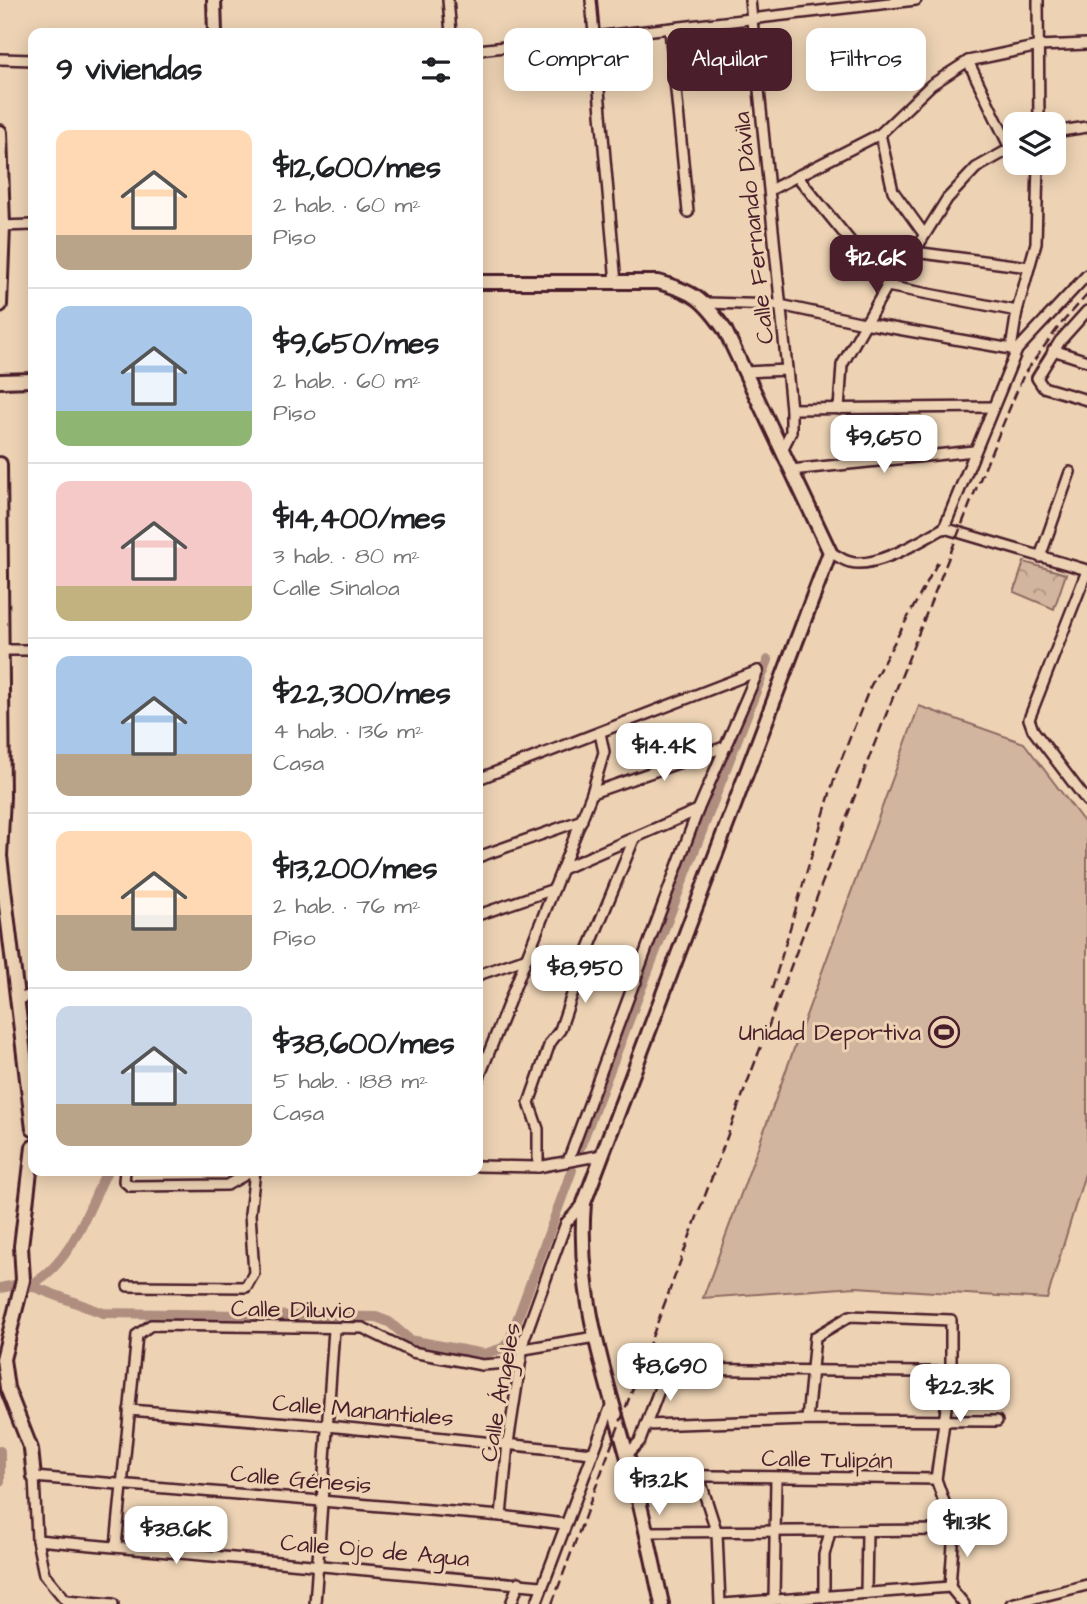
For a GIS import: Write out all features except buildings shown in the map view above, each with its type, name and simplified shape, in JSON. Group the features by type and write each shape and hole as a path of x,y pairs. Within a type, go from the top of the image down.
{"street":[{"path":"214,0 215,28"},
{"path":"448,0 451,28"},
{"path":"591,0 593,28"},
{"name":"Calle Fernando Dávila","path":"750,0 792,409 791,432 782,450"},
{"path":"686,28 916,0"},
{"path":"1038,0 1039,112"},
{"path":"770,190 880,134 931,85 968,61 1039,46 1087,44"},
{"path":"483,50 504,48"},
{"path":"0,59 28,60"},
{"path":"968,61 1003,128"},
{"path":"599,91 616,283"},
{"path":"676,91 688,212"},
{"path":"1066,130 1087,127"},
{"path":"0,132 0,305"},
{"path":"880,134 893,191 924,234"},
{"path":"839,409 842,365 887,286 914,252 947,199 976,168 1003,153"},
{"path":"483,281 658,282 687,290 706,303 725,330 830,552 852,563 876,560 900,552 944,528 1014,349 1017,311 1036,243 1038,175"},
{"path":"797,176 887,286 1017,311"},
{"path":"1,226 28,225"},
{"path":"914,252 1029,267"},
{"path":"1014,349 1087,275"},
{"path":"706,303 780,304 864,323 1014,349"},
{"path":"1087,311 1053,350 1037,378 1043,387 1087,400"},
{"path":"1053,350 1087,361"},
{"path":"745,372 787,370"},
{"path":"0,381 28,380"},
{"path":"792,409 993,407"},
{"path":"792,470 974,451"},
{"path":"0,464 2,904 28,1073"},
{"path":"1040,557 1070,472"},
{"path":"944,528 1087,571 1029,719 1033,730 1087,801"},
{"path":"662,1604 633,1475 585,1296 580,1245 584,1203 830,552"},
{"path":"2,650 28,650"},
{"path":"483,777 758,671 698,810 568,1161"},
{"path":"483,1068 592,793 604,752 600,733"},
{"path":"592,793 727,746"},
{"path":"562,869 698,810"},
{"path":"483,855 582,820"},
{"path":"538,1167 538,1129 529,1104 550,1043 560,1030 582,965 634,839"},
{"path":"483,913 554,889"},
{"path":"531,947 636,982"},
{"path":"483,973 527,958"},
{"path":"17,999 28,995"},
{"path":"483,1166 538,1167 602,1156"},
{"path":"29,1176 21,1246 23,1280 3,1359 7,1388 31,1449 37,1540 44,1574 68,1602 113,1604"},
{"path":"124,1176 124,1181 130,1186 227,1185 244,1176"},
{"path":"128,1286 246,1287 254,1273 250,1214 253,1176"},
{"name":"Calle Ángeles","path":"501,1516 508,1443 524,1339 566,1223 584,1203"},
{"path":"807,1420 814,1371 815,1337 850,1316 951,1320 951,1373 936,1479 954,1530 950,1587 964,1604"},
{"name":"Calle Diluvio","path":"129,1410 137,1335 143,1328 151,1325 363,1328 412,1352 482,1366 520,1362"},
{"path":"315,1604 334,1329"},
{"path":"524,1349 594,1337"},
{"path":"627,1455 640,1441 661,1385 674,1369 1001,1373"},
{"path":"536,1604 612,1401"},
{"path":"116,1546 129,1410"},
{"name":"Calle Manantiales","path":"129,1410 328,1426 593,1453"},
{"path":"646,1425 807,1420 998,1422"},
{"name":"Calle Tulipán","path":"633,1475 936,1479"},
{"name":"Calle Génesis","path":"34,1477 322,1500 564,1524"},
{"path":"699,1477 716,1533 721,1604 950,1587"},
{"path":"774,1600 776,1478"},
{"path":"646,1532 954,1530"},
{"path":"866,1593 867,1531"},
{"path":"824,1597 824,1555 830,1532"},
{"name":"Calle Ojo de Agua","path":"37,1540 541,1586"},
{"path":"511,1604 519,1582"},
{"path":"1012,1604 1046,1600 1087,1585"}],"green space":[{"path":"1024,562 1066,574 1054,609 1014,592"},
{"name":"Unidad Deportiva","path":"919,706 1024,743 1087,826 1087,1167 1047,1299 856,1287 703,1298"}],"waterway":[{"path":"577,1155 768,660"},
{"path":"29,1285 103,1313 376,1317 389,1322 410,1340 484,1354 503,1348 510,1339 572,1170"},
{"path":"30,1285 57,1264 67,1250 77,1235 105,1176"},
{"path":"0,1288 15,1285"},
{"path":"0,1451 0,1481"}],"railway":[{"path":"552,1604 872,750 976,489 1024,374 1060,325 1087,295"},
{"path":"772,989 836,773 870,687 939,560"}],"place":[{"name":"Unidad Deportiva","path":"944,1032"}]}
